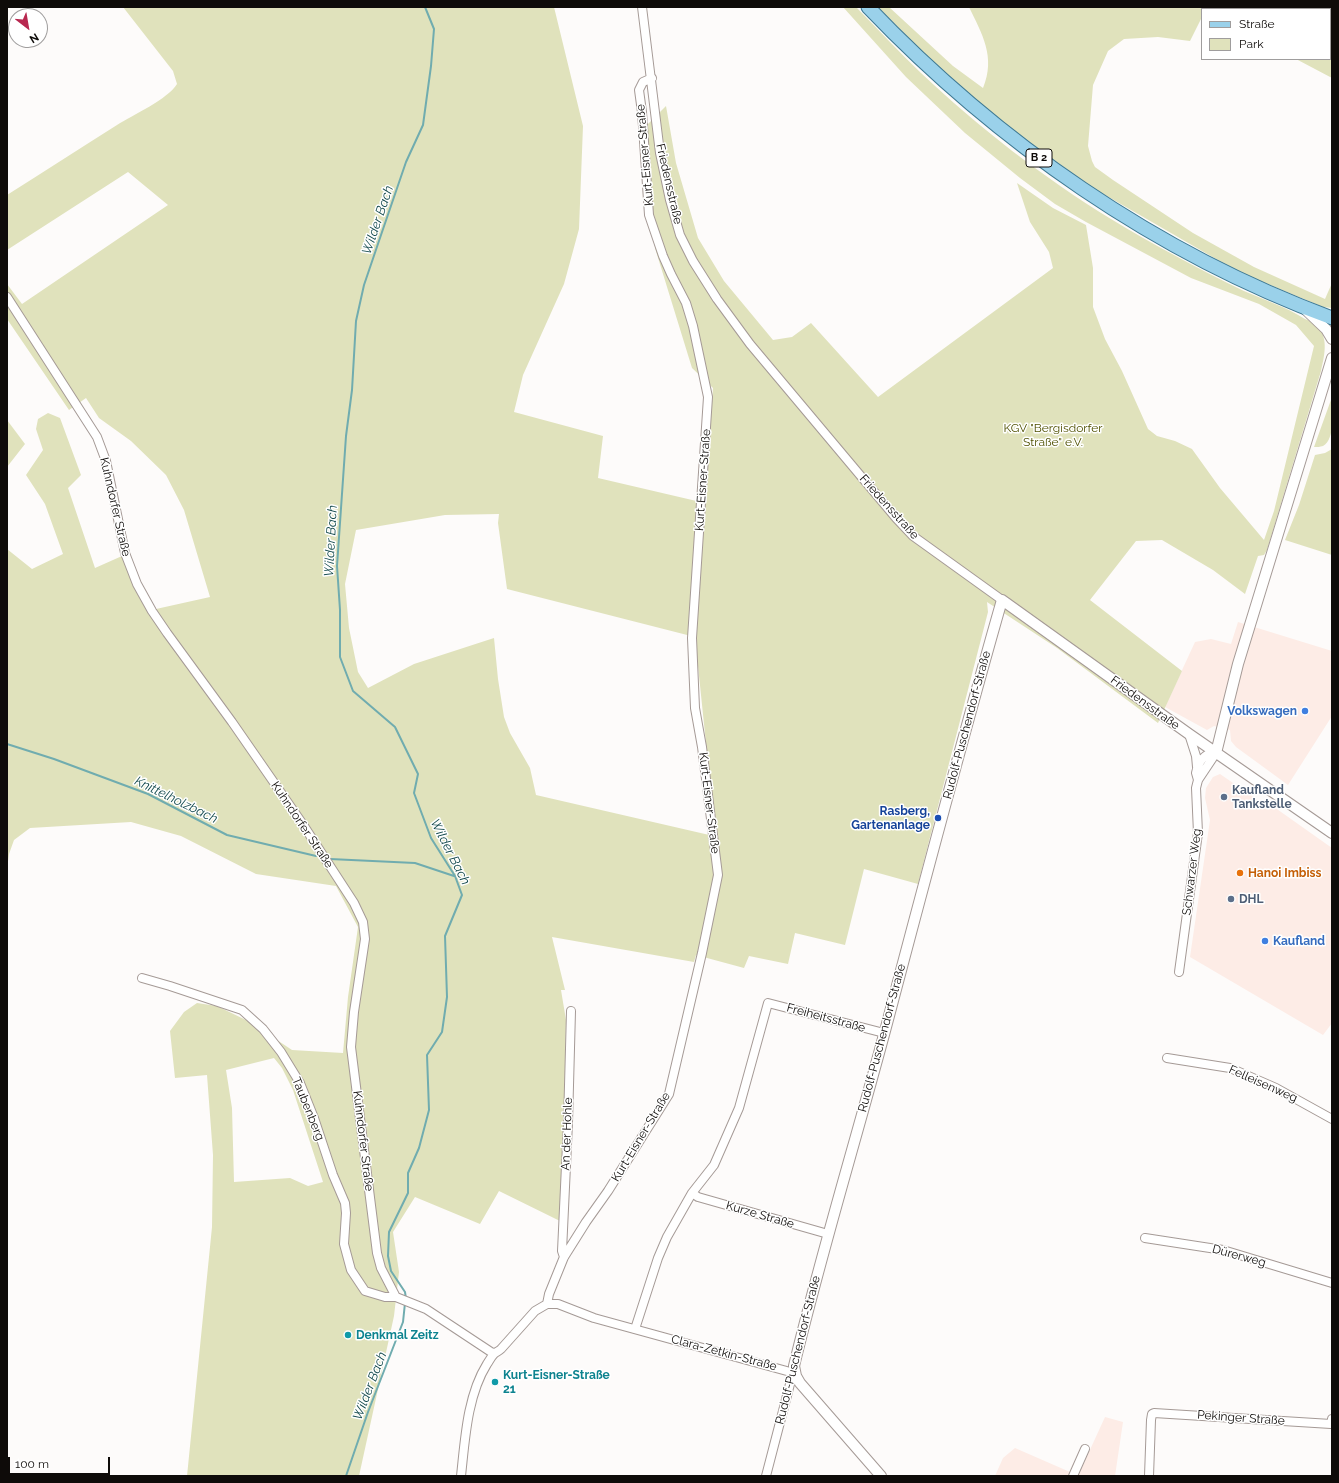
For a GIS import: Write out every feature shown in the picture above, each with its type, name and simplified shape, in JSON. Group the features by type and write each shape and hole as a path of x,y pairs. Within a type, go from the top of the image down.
{"main road":[{"name":"B 2","path":"868,7 907,46 959,94 1020,144 1075,184 1136,223 1178,247 1234,276 1303,307 1332,318"}],"street":[{"name":"Friedensstraße","path":"642,7 652,78 660,153 670,200 680,235 693,261 716,299 750,344 896,518 913,536 1189,734 1332,833"},
{"name":"Kurt-Eisner-Straße","path":"547,1304 549,1294 564,1257 608,1191 669,1094 702,953 718,875 702,747 695,708 692,638 708,397 693,326 686,303 670,274 649,215 642,112 639,90 643,82 652,78"},
{"name":"Kuhndorfer Straße","path":"7,297 98,437 106,461 125,553 137,584 152,611 302,823 354,903 363,922 365,939 354,1012 351,1047 377,1253 381,1268 402,1299"},
{"path":"1303,307 1326,329 1332,339"},
{"path":"1197,767 1200,761 1207,754 1211,752 1216,753 1238,664 1332,358"},
{"name":"Rudolf-Puschendorf-Straße","path":"766,1476 794,1372 795,1362 828,1234 884,1033 953,772 1002,600"},
{"path":"1189,734 1196,756 1196,773 1198,780"},
{"name":"Schwarzer Weg","path":"1178,972 1198,833 1196,794 1198,780 1216,753"},
{"name":"Taubenberg","path":"142,978 242,1010 263,1029 281,1052 300,1083 314,1118 333,1175 345,1203 346,1213 344,1244 351,1270 366,1291 385,1297 402,1299"},
{"name":"Freiheitsstraße","path":"692,1193 714,1165 739,1108 768,1003 884,1033"},
{"name":"An der Hohle","path":"564,1257 562,1251 571,1011"},
{"name":"Felleisenweg","path":"1167,1058 1230,1068 1276,1088 1332,1119"},
{"path":"635,1329 662,1248 676,1219 692,1193"},
{"name":"Kurze Straße","path":"692,1193 706,1199 828,1234"},
{"name":"Dürerweg","path":"1145,1238 1223,1250 1332,1283"},
{"path":"402,1299 435,1314 494,1353"},
{"path":"461,1476 474,1390 484,1370 494,1353 501,1348 535,1311 547,1304"},
{"name":"Clara-Zetkin-Straße","path":"547,1304 558,1304 589,1317 794,1372"},
{"path":"794,1372 800,1383 881,1476"},
{"name":"Pekinger Straße","path":"1149,1476 1152,1414 1154,1413 1332,1422"},
{"path":"1073,1476 1085,1449"}],"shaded area":[{"path":"1238,622 1332,651 1332,716 1288,785 1236,747 1231,741 1230,730 1214,726 1207,730 1165,707 1195,642 1211,639 1231,644"},
{"path":"1220,774 1262,803 1274,807 1332,848 1332,1023 1323,1035 1190,957 1210,820 1205,798 1206,788 1213,777"},
{"path":"1105,1417 1123,1422 1115,1476 1078,1476"},
{"path":"1015,1448 1070,1472 1068,1476 995,1476 1003,1458"}],"green space":[{"name":"KGV \"Bergisdorfer Straße\" e.V.","path":"123,7 554,7 583,126 579,229 564,284 523,375 514,412 603,436 598,478 705,503 713,388 692,368 655,248 649,181 647,125 666,106 676,163 698,238 724,281 773,340 792,337 811,323 878,397 1053,268 1049,252 1030,222 1017,183 1053,208 1086,225 1093,268 1093,307 1105,339 1122,371 1148,429 1157,436 1175,441 1192,449 1220,488 1264,540 1274,511 1314,346 1296,325 1259,304 1191,278 1055,204 1020,178 965,133 906,77 843,7 856,7 921,73 965,113 1036,169 1111,219 1144,238 1244,291 1283,307 1312,322 1321,332 1325,343 1321,371 1267,550 1264,555 1258,556 1245,594 1213,570 1162,540 1136,541 1090,600 1182,671 1158,723 1057,648 987,602 988,612 918,884 864,869 845,945 795,933 788,964 749,956 744,968 696,955 694,962 552,937 565,990 561,990 566,1020 562,1222 499,1191 480,1224 415,1197 393,1232 399,1272 394,1316 359,1476 187,1476 212,1227 213,1155 207,1075 175,1078 170,1031 184,1012 197,1003 217,1006 250,1022 292,1050 343,1053 348,997 358,927 336,886 256,874 181,836 131,822 30,828 14,840 9,854 7,869 7,549 32,569 63,554 45,504 26,475 43,450 36,429 38,419 48,413 60,418 81,475 68,488 95,568 122,556 133,586 147,611 210,597 184,510 166,475 131,441 99,418 86,398 69,410 7,319 7,284 22,304 168,205 128,172 7,250 7,195 117,125 158,101 177,84 173,71","holes":["499,514 498,523 507,589 695,637 707,753 718,837 536,795 530,768 510,733 504,717 494,638 414,664 368,688 358,672 349,628 345,584 356,530 445,515","274,1058 282,1068 293,1090 323,1182 308,1186 290,1178 234,1182 232,1108 226,1070"]},
{"path":"878,7 889,7 953,66 983,88 987,77 988,56 983,36 969,7 1332,7 1332,78 1298,60 1331,60 1331,8 1201,8 1201,19 1190,41 1158,37 1124,39 1108,51 1093,85 1088,146 1095,167 1193,233 1254,267 1325,299 1332,283 1332,308 1323,307 1251,277 1216,259 1093,188 1010,128 940,69"},
{"path":"1332,397 1333,416 1330,437 1323,446 1314,447"},
{"path":"7,420 25,444 7,467"},
{"path":"1332,449 1332,555 1285,540 1299,505 1315,455 1325,453"}],"waterway":[{"name":"Wilder Bach","path":"406,1299 405,1292 391,1271 388,1256 389,1232 408,1193 408,1173 419,1148 429,1110 427,1055 442,1032 447,997 445,936 462,895 455,876 431,838 414,793 418,774 395,727 353,691 340,657 340,610 337,566 346,436 352,390 356,321 364,285 381,235 406,162 423,125 431,66 434,29 425,7"},
{"name":"Knittelholzbach","path":"7,744 54,759 148,794 227,835 316,856"},
{"name":"Knittelholzbach","path":"330,859 415,863 454,876"},
{"name":"Wilder Bach","path":"346,1476 368,1412 403,1322 405,1303"}],"place":[{"name":"Volkswagen","path":"1305,711"},
{"name":"Kaufland Tankstelle","path":"1224,797"},
{"name":"Rasberg, Gartenanlage","path":"938,818"},
{"name":"Hanoi Imbiss","path":"1240,873"},
{"name":"DHL","path":"1231,899"},
{"name":"Kaufland","path":"1265,941"},
{"name":"Denkmal Zeitz","path":"348,1335"},
{"name":"Kurt-Eisner-Straße 21","path":"495,1382"}]}
